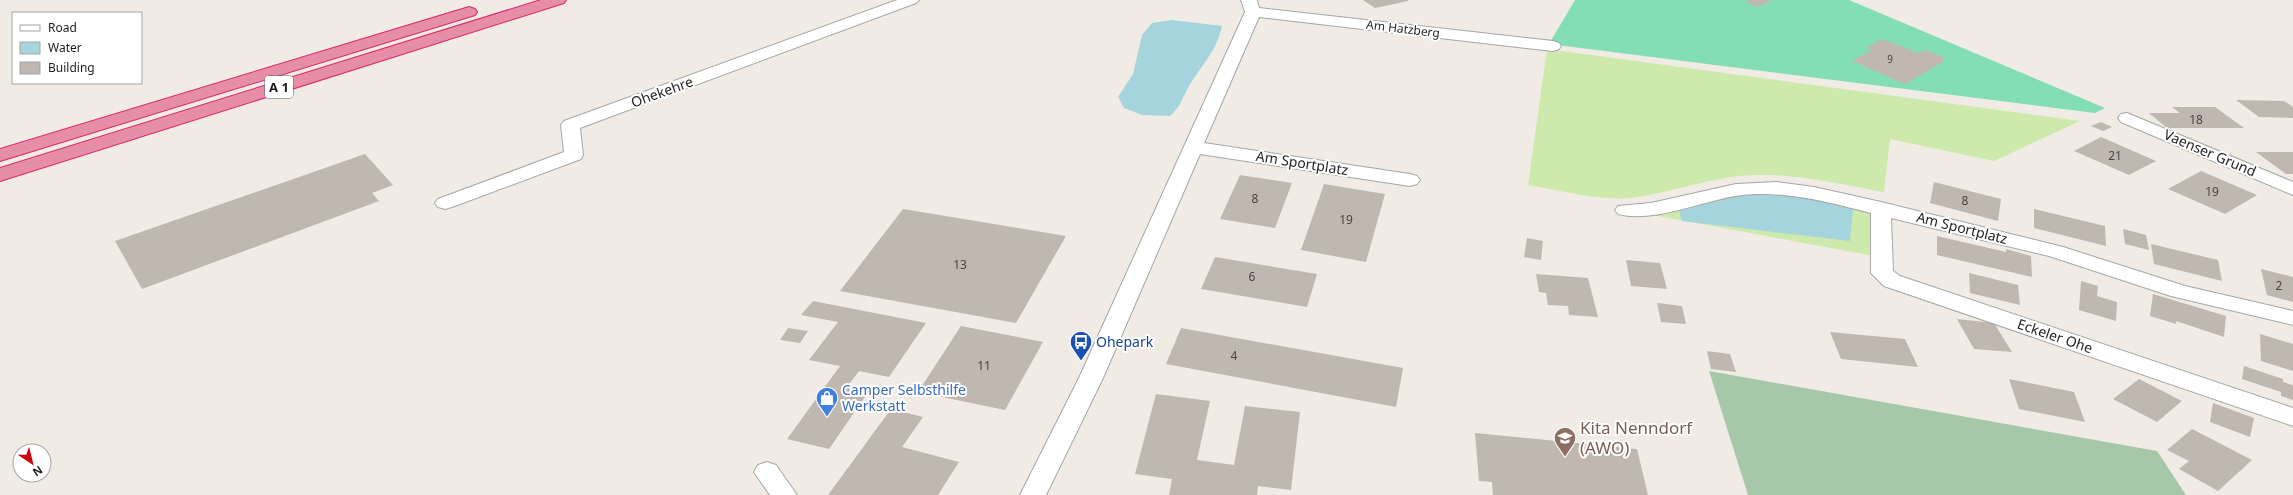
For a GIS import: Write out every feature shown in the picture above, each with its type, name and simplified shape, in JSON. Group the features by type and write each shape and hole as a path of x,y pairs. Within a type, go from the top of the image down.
{"highway":[{"name":"A 1","path":"0,155 508,0"},
{"name":"A 1","path":"0,175 558,0"}],"street":[{"name":"Ohekehre","path":"445,203 574,155 570,125 911,0"},
{"name":"Am Hatzberg","path":"1193,147 1251,6 1553,46"},
{"name":"Vaenser Grund","path":"2127,118 2293,189"},
{"name":"Am Sportplatz","path":"1193,147 1410,180"},
{"path":"1033,495 1091,378 1193,147"},
{"name":"Am Sportplatz","path":"1625,210 1651,209 1736,190 1777,188 1814,193 1882,208 2056,251 2179,291 2293,318"},
{"name":"Eckeler Ohe","path":"1882,208 1882,273 1892,281 2293,417"},
{"path":"767,472 784,495"}],"green space":[{"path":"1575,0 1849,0 2105,108 2095,113 1549,44"},
{"path":"1547,49 2080,121 1994,161 1890,139 1884,192 1801,178 1752,175 1721,179 1645,196 1618,199 1592,197 1528,185"},
{"path":"1777,190 1880,208 1880,257 1631,211"},
{"path":"1709,371 2157,451 2186,495 1748,495"}],"water":[{"path":"1172,20 1222,26 1220,35 1212,51 1188,88 1179,106 1170,116 1142,115 1124,108 1118,97 1133,74 1142,35 1152,23"},
{"path":"1771,191 1853,209 1850,241 1682,221 1679,209 1740,194"}],"building":[{"path":"1363,0 1408,0 1408,1 1375,8"},
{"path":"1751,0 1773,0 1757,7 1745,2"},
{"path":"1882,39 1919,53 1925,50 1946,58 1941,61 1943,62 1905,84 1852,61 1872,50 1866,48"},
{"path":"2236,100 2284,101 2293,107 2293,118 2259,117"},
{"path":"2172,107 2215,107 2244,128 2167,128 2149,113 2180,113"},
{"path":"2101,122 2112,127 2103,131 2091,126"},
{"path":"2101,137 2156,161 2129,175 2074,151"},
{"path":"2256,152 2293,152 2293,174 2286,174"},
{"path":"365,154 393,185 372,193 379,201 142,289 115,241"},
{"path":"2201,171 2257,195 2225,214 2168,189"},
{"path":"1240,175 1292,183 1275,228 1220,219"},
{"path":"1934,182 2001,199 1998,221 1930,203"},
{"path":"1324,184 1385,194 1366,262 1301,250"},
{"path":"903,209 1066,236 1016,323 840,291"},
{"path":"2034,209 2105,226 2106,246 2034,228"},
{"path":"2123,229 2146,235 2149,250 2125,244"},
{"path":"1937,236 2006,252 2006,249 2031,256 2032,277 1937,255"},
{"path":"1527,238 1543,241 1541,260 1524,257"},
{"path":"2151,244 2218,260 2222,281 2154,264"},
{"path":"1215,257 1317,274 1307,307 1201,289"},
{"path":"1626,260 1660,263 1667,289 1631,286"},
{"path":"2261,269 2293,277 2293,302 2267,295"},
{"path":"1969,273 2018,285 2020,305 1970,293"},
{"path":"1536,274 1588,278 1598,317 1569,315 1568,306 1548,305 1546,293 1539,292"},
{"path":"2081,281 2098,286 2097,296 2117,302 2116,321 2079,310"},
{"path":"2153,294 2226,316 2224,337 2176,321 2176,324 2150,316"},
{"path":"813,301 926,323 889,377 859,371 847,387 869,391 829,449 787,439 840,366 809,360 838,322 801,315"},
{"path":"1657,303 1682,306 1686,324 1661,322"},
{"path":"1957,319 1994,323 2012,352 1974,349"},
{"path":"961,326 1043,342 1005,410 918,392"},
{"path":"788,328 808,331 800,343 780,340"},
{"path":"1181,328 1403,368 1396,407 1166,364"},
{"path":"1830,332 1905,339 1918,367 1841,359"},
{"path":"2260,334 2293,344 2293,371 2261,361"},
{"path":"1707,351 1730,354 1736,372 1711,369"},
{"path":"2244,366 2283,379 2283,382 2293,385 2293,400 2281,396 2281,392 2242,379"},
{"path":"2009,379 2074,392 2085,422 2019,409"},
{"path":"2139,379 2182,401 2157,422 2113,399"},
{"path":"1156,394 1210,401 1197,460 1234,465 1245,406 1300,412 1291,490 1258,486 1257,495 1169,495 1172,479 1135,474"},
{"path":"2213,403 2254,418 2250,437 2210,422"},
{"path":"891,409 923,417 902,447 959,462 938,495 828,495"},
{"path":"2192,429 2252,460 2218,491 2179,469 2189,461 2167,450"},
{"path":"1475,433 1637,449 1648,495 1493,495 1492,482 1479,481"}],"place":[{"name":"Ohepark","path":"1081,362"},
{"name":"Camper Selbsthilfe Werkstatt","path":"827,418"},
{"name":"Kita Nenndorf (AWO)","path":"1565,458"}]}
